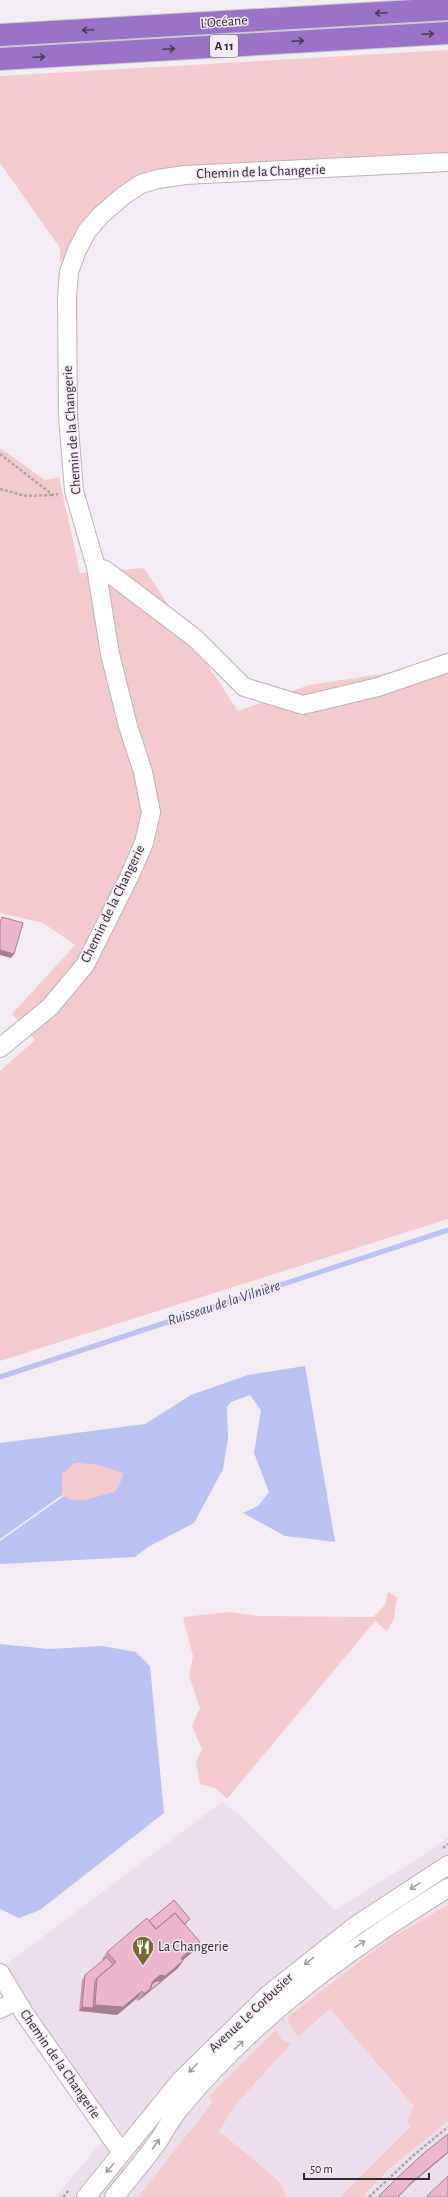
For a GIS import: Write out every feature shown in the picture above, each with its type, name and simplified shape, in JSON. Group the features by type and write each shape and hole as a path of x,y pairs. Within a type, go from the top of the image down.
{"highway":[{"name":"L’Océane","path":"0,35 448,9"},
{"name":"L’Océane","path":"0,59 448,33"}],"street":[{"name":"Chemin de la Changerie","path":"0,1048 50,1007 85,965 129,877 144,843 151,812 143,772 128,726 110,654 96,567 74,491 68,416 66,298 69,272 87,231 101,215 123,196 141,184 158,179 186,175 448,162"},
{"path":"96,567 105,570 195,638 244,687 303,705 378,687 448,663"},
{"name":"Avenue Le Corbusier","path":"86,2197 181,2080 269,1994 355,1926 448,1865"},
{"name":"Avenue Le Corbusier","path":"114,2197 152,2150 180,2107 235,2049 290,1998 351,1950 390,1923 448,1888"},
{"name":"Chemin de la Changerie","path":"0,1973 16,2002 122,2153"},
{"path":"0,2009 16,2002"}],"path":[{"path":"0,454 52,495"},
{"path":"0,489 26,496 52,495 74,491"},
{"path":"443,1848 448,1844"},
{"path":"369,2197 415,2154 448,2127"}],"shaded area":[{"path":"448,50 448,155 130,184 60,262 60,248 0,163 0,76"},
{"path":"0,448 45,480 59,477 80,573 144,568 238,711 309,685 448,664 448,1219 0,1361 0,1071 35,1040 12,1014 75,945 43,923 0,913"},
{"path":"75,1463 99,1465 123,1472 120,1483 115,1492 81,1500 68,1499 62,1495 62,1474"},
{"path":"388,1592 397,1597 394,1619 387,1631 375,1621 227,1799 215,1788 200,1784 196,1762 202,1749 192,1726 200,1708 189,1676 193,1656 183,1617 230,1612 260,1616 373,1617 385,1605"},
{"path":"222,1802 243,1818 335,1910 424,1855 448,1837 448,2197 55,2197 110,2132 0,1969"},
{"path":"448,1905 448,2121 389,2169 362,2197 340,2197 411,2126 407,2121 414,2106 330,2009 298,2037 289,2024 288,2017 384,1943 386,1943 386,1941"},
{"path":"276,2030 282,2040 291,2044 235,2105 219,2131 280,2182 286,2197 138,2197 213,2102 208,2097"}],"water":[{"path":"305,1366 335,1542 285,1536 243,1513 258,1506 269,1492 254,1453 261,1410 250,1395 231,1402 227,1407 228,1438 223,1469 194,1523 148,1547 135,1557 0,1564 0,1541 64,1496 70,1499 83,1500 115,1492 123,1473 99,1465 75,1463 62,1474 62,1495 0,1539 0,1443 145,1424 191,1395 248,1375"},
{"path":"0,1644 49,1649 103,1646 136,1652 150,1666 164,1813 40,1910 19,1918 0,1909"}],"building":[{"path":"2,917 23,923 14,954 0,950 0,922"},
{"path":"174,1900 190,1919 184,1924 175,1913 156,1929 149,1921"},
{"name":"La Changerie","path":"175,1913 200,1942 181,1958 183,1961 165,1976 160,1975 152,1982 151,1988 144,1994 142,1991 123,2007 95,2005 97,1978 116,1962 107,1952 147,1918 156,1929"},
{"path":"107,1957 113,1965 97,1978 95,1982 93,2008 82,2007 85,1975"},
{"path":"156,1981 162,1981 147,1993 151,1988 151,1985"},
{"path":"448,2134 448,2152 411,2183 398,2197 378,2197 424,2153"},
{"path":"448,2176 448,2197 426,2197"}],"waterway":[{"name":"Ruisseau de la Vilnière","path":"0,1377 448,1230"}],"place":[{"name":"La Changerie","path":"143,1966"}]}
